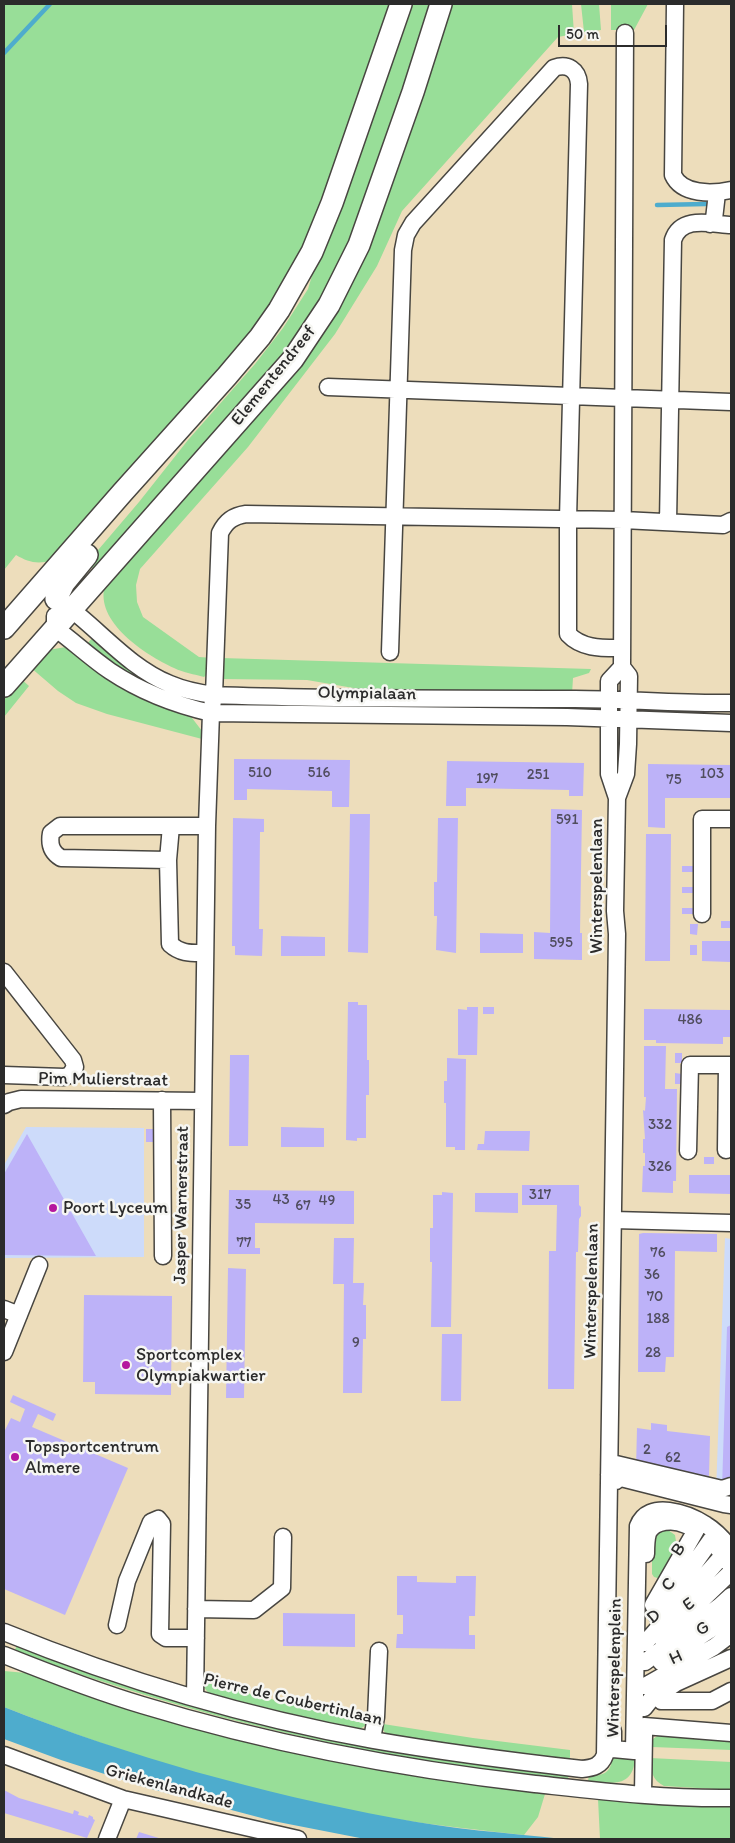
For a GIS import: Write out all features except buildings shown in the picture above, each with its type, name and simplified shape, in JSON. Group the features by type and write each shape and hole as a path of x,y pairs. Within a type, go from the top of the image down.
{"main road":[{"name":"Elementendreef","path":"4,628 260,337 279,310 304,267 332,203 401,4"},
{"name":"Elementendreef","path":"64,604 293,359 329,305 360,246 441,4"},
{"name":"Elementendreef","path":"7,683 56,628 64,604 64,583 125,511 169,441"}],"street":[{"path":"675,4 673,175 679,185 684,188 724,192 714,219 710,224"},
{"name":"Winterspelenlaan","path":"617,798 626,774 629,700 629,676 622,667 625,33"},
{"path":"390,652 403,250 406,235 413,223 554,68 564,66 574,70 579,84 568,519 568,634 581,644 600,648 622,648"},
{"path":"668,522 673,240 679,228 690,223 731,225"},
{"path":"328,387 731,402"},
{"name":"Jasper Warnerstraat","path":"196,1698 207,826 210,713 214,695 220,533 230,520 246,514 622,520 723,525 731,521"},
{"path":"32,596 42,595 64,604"},
{"name":"Olympialaan","path":"64,604 134,663 169,684 192,692 214,695 608,699 731,703"},
{"name":"Olympialaan","path":"56,628 110,671 127,681 162,697 210,713 567,717 731,723"},
{"name":"Winterspelenlaan","path":"582,1769 596,1767 605,1755 612,1476 613,1220 618,934 615,910 617,798 609,774 608,681 622,667"},
{"path":"702,914 702,819 731,820"},
{"path":"168,860 62,858 54,854 49,843 51,833 60,826 207,826"},
{"path":"171,826 168,860 170,944 178,951 206,953"},
{"path":"4,1075 67,1076 74,1070 74,1063 5,976"},
{"path":"688,1152 690,1065 729,1066 726,1150"},
{"path":"45,1076 46,1099"},
{"name":"Pim Mulierstraat","path":"4,1105 21,1099 204,1101"},
{"path":"162,1100 163,1256"},
{"path":"613,1220 731,1223"},
{"path":"4,1352 11,1312 39,1265"},
{"path":"731,1486 722,1489 616,1464 612,1476 731,1505"},
{"name":"Winterspelenplein","path":"612,1476 613,1750 634,1751 638,1526 640,1520 647,1514 654,1512 684,1514 707,1526 720,1536 729,1556"},
{"path":"117,1625 127,1581 151,1522 154,1519 158,1519 162,1524 160,1634 166,1638 196,1638"},
{"name":"Winterspelenplein","path":"643,1794 647,1540 650,1531 661,1523 682,1523 696,1530 729,1556"},
{"path":"645,1652 696,1530"},
{"path":"196,1609 254,1610 282,1588 283,1537"},
{"name":"B","path":"645,1652 710,1540"},
{"name":"C","path":"645,1652 729,1556"},
{"name":"D","path":"645,1652 682,1620 731,1572"},
{"name":"E","path":"645,1652 720,1606 731,1596"},
{"path":"645,1652 731,1616"},
{"name":"Pierre de Coubertinlaan","path":"4,1632 61,1656 196,1698 305,1726 472,1756 582,1769"},
{"name":"G","path":"645,1652 714,1647 731,1634"},
{"path":"372,1739 376,1717 379,1651"},
{"name":"H","path":"644,1708 660,1689 712,1664 731,1652"},
{"path":"4,1655 98,1691 224,1728 399,1765 478,1778 581,1789 731,1798"},
{"path":"731,1658 676,1683 666,1690 661,1701 712,1701 731,1691"},
{"path":"644,1726 731,1733"},
{"name":"Griekenlandkade","path":"4,1756 123,1799 298,1839"},
{"path":"107,1839 123,1799"}],"shaded area":[{"path":"26,1127 144,1128 144,1257 4,1258 4,1165"},
{"path":"725,1238 731,1239 731,1489 716,1493"}],"green space":[{"path":"4,4 390,4 316,225 259,326 52,560 33,562 16,555 4,570"},
{"path":"413,4 432,4 346,256 295,342 96,571 87,563 188,440 255,364 283,328 308,289 377,92 402,37"},
{"path":"448,4 572,4 574,34 558,37 402,211 377,266 335,334 248,447 140,569 136,585 137,602 143,617 199,657 213,658 211,670 204,677 178,670 150,655 125,636 107,612 104,599 105,585 305,353"},
{"path":"581,4 599,4 601,30 584,32"},
{"path":"611,4 648,4 634,30 611,30"},
{"path":"95,635 180,692 147,687 86,645"},
{"path":"66,647 189,714 202,731 202,739 107,714 76,703 58,691 30,667 48,650"},
{"path":"221,658 591,669 589,673 573,678 572,694 365,690 307,680 220,679"},
{"path":"20,678 29,686 4,717 4,697"},
{"path":"668,1530 675,1535 677,1548 661,1579 654,1577 652,1574 652,1540 658,1532"},
{"path":"17,1645 124,1684 569,1774 568,1779 428,1761 290,1734 222,1717 88,1677 21,1653 15,1650"},
{"path":"4,1671 26,1673 61,1686 272,1748 413,1776 545,1794 538,1817 524,1835 412,1821 296,1799 197,1774 148,1759 4,1707"},
{"path":"203,1682 367,1721 366,1725 360,1729 325,1723 210,1695 203,1686"},
{"path":"383,1724 570,1750 570,1761 388,1736 383,1730"},
{"path":"660,1734 731,1742 731,1750 652,1747 653,1739"},
{"path":"612,1757 635,1758 630,1775 619,1782 612,1783 588,1781 589,1775 602,1774 608,1770"},
{"path":"650,1758 731,1762 731,1790 664,1786 653,1775"},
{"path":"598,1799 731,1807 731,1839 600,1839"}],"water":[{"path":"4,1707 147,1758 294,1797 415,1822 563,1839 365,1839 273,1821 148,1788 61,1760 4,1739"}],"waterway":[{"path":"4,53 50,4"},
{"path":"657,205 706,204"}],"place":[{"name":"Poort Lyceum","path":"53,1208"},
{"name":"Sportcomplex Olympiakwartier","path":"126,1365"},
{"name":"Topsportcentrum Almere","path":"15,1457"}]}
